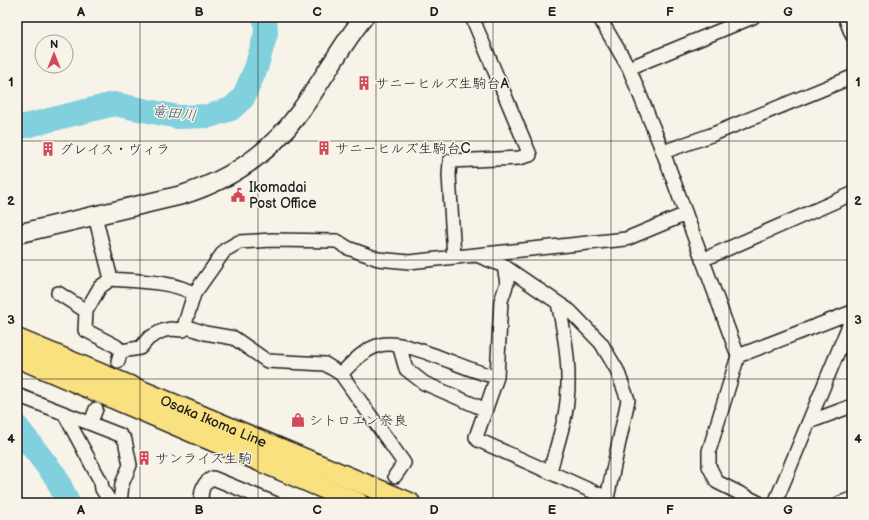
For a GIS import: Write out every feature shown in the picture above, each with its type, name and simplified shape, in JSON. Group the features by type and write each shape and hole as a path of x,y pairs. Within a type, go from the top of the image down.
{"main road":[{"name":"Osaka Ikoma Line","path":"17,339 410,503"},
{"name":"Osaka Ikoma Line","path":"17,357 358,503"}],"street":[{"path":"454,256 449,175 450,161 519,158 530,155 472,17"},
{"path":"599,17 629,68 663,152 738,356 709,450 709,466 717,482 759,503"},
{"path":"629,68 753,17"},
{"path":"845,17 852,35"},
{"path":"17,234 182,195 208,187 251,162 273,143 299,113 356,21"},
{"path":"663,152 711,135 852,77"},
{"path":"702,260 852,194"},
{"path":"194,294 189,291 160,284 111,279 100,287 86,311 85,330 116,346 120,356 140,348 149,338 162,330 183,330 194,294 225,250 238,242 272,240 337,241 348,248 378,259 409,262 454,256 626,239 686,214"},
{"path":"95,216 111,279"},
{"path":"476,255 504,266 580,320 601,342 617,370 628,400 607,500 550,471 478,440 476,437 497,377 501,300 507,283 504,266"},
{"path":"58,293 86,311"},
{"path":"550,471 565,414 568,386 566,341 558,303"},
{"path":"738,356 852,312"},
{"path":"775,503 852,318"},
{"path":"185,326 205,333 234,338 268,361 325,364 340,374 404,462 395,476"},
{"path":"340,374 358,357 380,345 398,345 423,351 497,377"},
{"path":"398,345 406,369 424,383 486,410"},
{"path":"17,395 66,415 91,422 120,435 126,440 130,465 122,484 120,503"},
{"path":"809,422 852,406"},
{"path":"91,422 96,409"},
{"path":"66,415 101,482 102,489 111,503"},
{"path":"201,503 201,493 206,481 213,478 274,503"},
{"path":"840,503 852,499"}],"waterway":[{"name":"竜田川","path":"17,128 114,104 178,117 209,116 231,109 243,98 256,68 266,33 265,17"},
{"name":"竜田川","path":"17,427 56,477 68,503"}],"place":[{"name":"サニーヒルズ生駒台A","path":"364,83"},
{"name":"サニーヒルズ生駒台C","path":"324,148"},
{"name":"グレイス・ヴィラ","path":"48,149"},
{"name":"Ikomadai Post Office","path":"238,195"},
{"name":"シトロエン奈良","path":"298,420"},
{"name":"サンライズ生駒","path":"144,458"}]}
